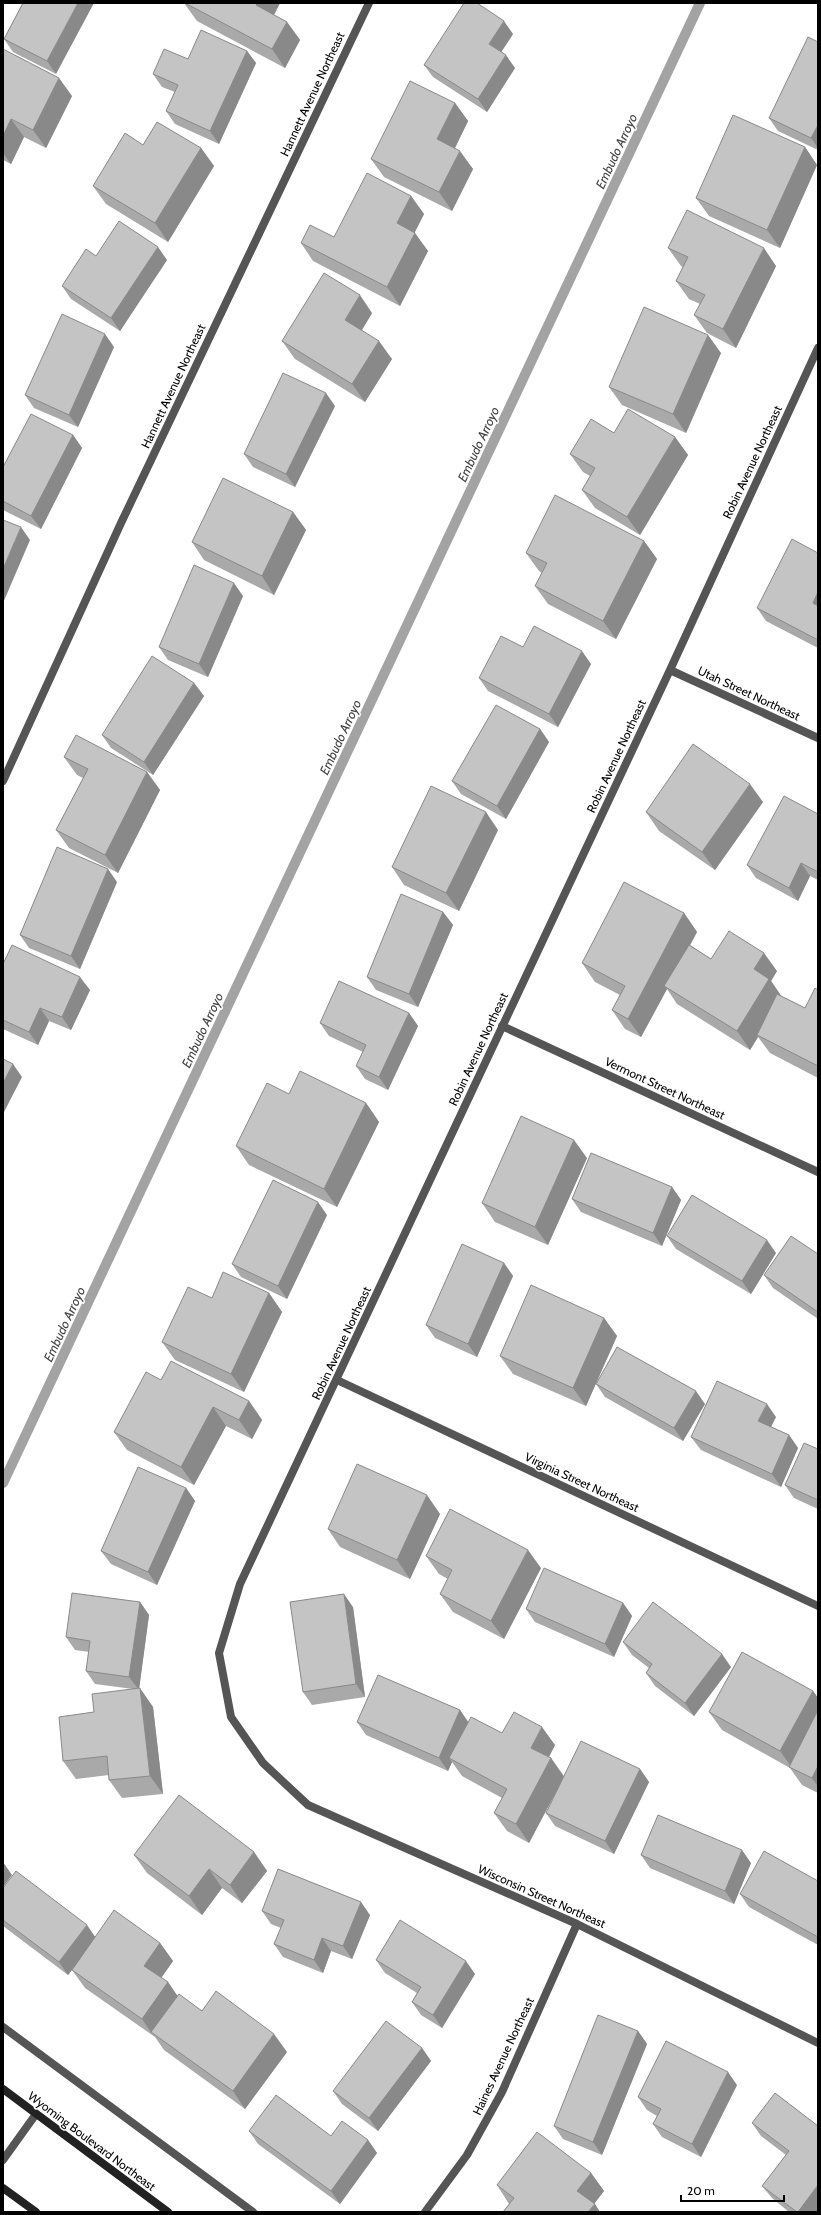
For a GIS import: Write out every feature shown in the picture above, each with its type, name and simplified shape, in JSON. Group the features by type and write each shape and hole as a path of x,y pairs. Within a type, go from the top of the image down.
{"main road":[{"name":"Wyoming Boulevard Northeast","path":"3,2089 168,2212"},
{"path":"3,2188 36,2212"}],"street":[{"name":"Hannett Avenue Northeast","path":"3,781 121,523 369,3"},
{"name":"Robin Avenue Northeast","path":"263,1763 232,1717 219,1653 240,1584 670,670 818,348"},
{"name":"Utah Street Northeast","path":"670,670 818,738"},
{"name":"Vermont Street Northeast","path":"502,1026 818,1172"},
{"name":"Virginia Street Northeast","path":"337,1380 818,1606"},
{"name":"Wisconsin Street Northeast","path":"263,1763 308,1805 577,1924 818,2043"},
{"name":"Haines Avenue Northeast","path":"425,2212 467,2155 502,2092 577,1924"},
{"path":"3,2027 253,2212"},
{"path":"3,2160 36,2114"}],"building":[{"path":"23,3 78,3 47,61 4,39"},
{"path":"185,3 257,3 256,5 287,22 272,49"},
{"path":"464,3 477,3 504,21 489,44 506,55 478,99 424,65"},
{"path":"201,30 247,51 210,131 166,111 178,85 153,74 164,49 188,59"},
{"path":"808,37 818,42 818,125 811,138 769,118"},
{"path":"3,49 59,78 33,130 11,119 3,136"},
{"path":"410,81 455,103 437,139 460,151 439,192 371,159"},
{"path":"733,115 805,147 767,230 696,198"},
{"path":"157,122 201,148 155,223 93,186 125,133 143,145"},
{"path":"367,173 411,196 397,223 415,233 387,287 301,243 310,225 334,237"},
{"path":"687,210 764,248 723,329 694,315 705,295 676,281 688,257 668,248"},
{"path":"119,221 158,247 111,318 62,286 86,249 96,256"},
{"path":"324,273 360,295 345,320 379,341 352,384 282,341"},
{"path":"644,307 708,335 673,414 609,387"},
{"path":"62,314 105,334 69,415 25,395"},
{"path":"283,373 326,393 286,474 244,454"},
{"path":"628,409 675,437 627,517 582,490 595,468 570,454 591,419 614,433"},
{"path":"31,414 73,435 31,516 3,501 3,467"},
{"path":"223,478 293,512 262,576 192,542"},
{"path":"555,495 644,541 603,621 535,586 547,563 526,553"},
{"path":"3,520 21,527 3,569"},
{"path":"792,539 818,553 818,592 813,603 818,606 818,640 757,608"},
{"path":"194,565 234,583 199,664 159,647"},
{"path":"534,626 582,651 549,714 479,678 501,636 523,647"},
{"path":"152,656 194,683 144,762 102,735"},
{"path":"496,705 540,729 497,806 452,781"},
{"path":"76,735 147,772 105,855 56,830 88,769 64,757"},
{"path":"693,744 750,784 702,852 646,812"},
{"path":"431,786 486,812 446,893 392,867"},
{"path":"784,796 818,814 818,872 801,863 789,888 747,865"},
{"path":"57,847 108,869 71,956 20,935"},
{"path":"624,882 684,913 628,1019 612,1010 625,986 582,963"},
{"path":"401,894 443,912 409,994 367,977"},
{"path":"729,931 764,953 754,969 769,979 737,1031 664,986 689,945 711,959"},
{"path":"12,945 80,977 62,1017 40,1008 29,1032 3,1020 3,964"},
{"path":"339,981 409,1013 379,1077 356,1066 366,1045 320,1023"},
{"path":"815,988 818,990 818,1066 757,1035 777,994 805,1008"},
{"path":"3,1059 13,1064 3,1083"},
{"path":"300,1071 366,1103 324,1189 236,1146 267,1083 289,1094"},
{"path":"521,1116 574,1140 535,1227 482,1203"},
{"path":"591,1153 672,1187 653,1233 572,1199"},
{"path":"273,1180 318,1202 278,1286 232,1264"},
{"path":"692,1195 767,1240 742,1281 667,1236"},
{"path":"791,1236 818,1254 818,1312 764,1275"},
{"path":"462,1244 504,1263 468,1344 426,1325"},
{"path":"223,1272 269,1293 231,1374 162,1342 188,1287 212,1298"},
{"path":"531,1285 604,1318 573,1388 500,1356"},
{"path":"617,1347 696,1391 674,1428 596,1384"},
{"path":"171,1361 249,1401 239,1420 213,1407 181,1467 114,1432 146,1372 161,1380"},
{"path":"717,1381 767,1404 758,1421 789,1435 772,1474 691,1437"},
{"path":"804,1443 818,1449 818,1500 785,1485"},
{"path":"357,1464 427,1495 397,1560 328,1529"},
{"path":"138,1467 186,1488 148,1572 101,1551"},
{"path":"450,1509 528,1550 491,1621 440,1594 452,1570 426,1556"},
{"path":"544,1568 623,1603 605,1644 526,1609"},
{"path":"72,1593 140,1602 129,1677 86,1671 90,1641 66,1637"},
{"path":"344,1594 356,1684 303,1692 290,1602"},
{"path":"653,1602 722,1654 685,1703 646,1673 652,1664 623,1642"},
{"path":"742,1652 813,1691 780,1751 709,1712"},
{"path":"378,1675 460,1710 439,1758 357,1722"},
{"path":"140,1688 150,1776 109,1780 107,1756 63,1761 59,1717 94,1712 92,1694"},
{"path":"818,1710 818,1766 812,1778 789,1767"},
{"path":"514,1712 542,1727 531,1748 551,1758 516,1824 494,1813 507,1789 449,1758 471,1717 502,1733"},
{"path":"581,1741 640,1769 605,1841 546,1813"},
{"path":"179,1795 254,1852 230,1885 209,1869 189,1896 134,1855"},
{"path":"658,1815 742,1850 725,1891 641,1855"},
{"path":"764,1851 818,1881 818,1937 740,1894"},
{"path":"278,1869 361,1902 343,1946 322,1938 314,1960 274,1944 284,1920 262,1911"},
{"path":"16,1871 87,1925 59,1962 3,1920 3,1888"},
{"path":"114,1910 160,1943 144,1966 168,1982 142,2019 72,1970"},
{"path":"400,1920 466,1961 433,2015 412,2002 421,1987 376,1960"},
{"path":"216,1991 274,2034 233,2091 151,2032 179,1994 202,2011"},
{"path":"598,2015 638,2031 593,2142 554,2126"},
{"path":"386,2021 422,2048 369,2118 333,2091"},
{"path":"666,2041 728,2072 692,2144 653,2124 661,2109 638,2097"},
{"path":"775,2093 818,2126 818,2185 798,2212 762,2186 789,2151 752,2123"},
{"path":"276,2095 331,2136 342,2121 368,2140 331,2191 249,2131"},
{"path":"537,2132 591,2173 577,2191 595,2204 588,2212 503,2212 514,2198 497,2185"}],"waterway":[{"name":"Embudo Arroyo","path":"3,1483 700,3"}]}
